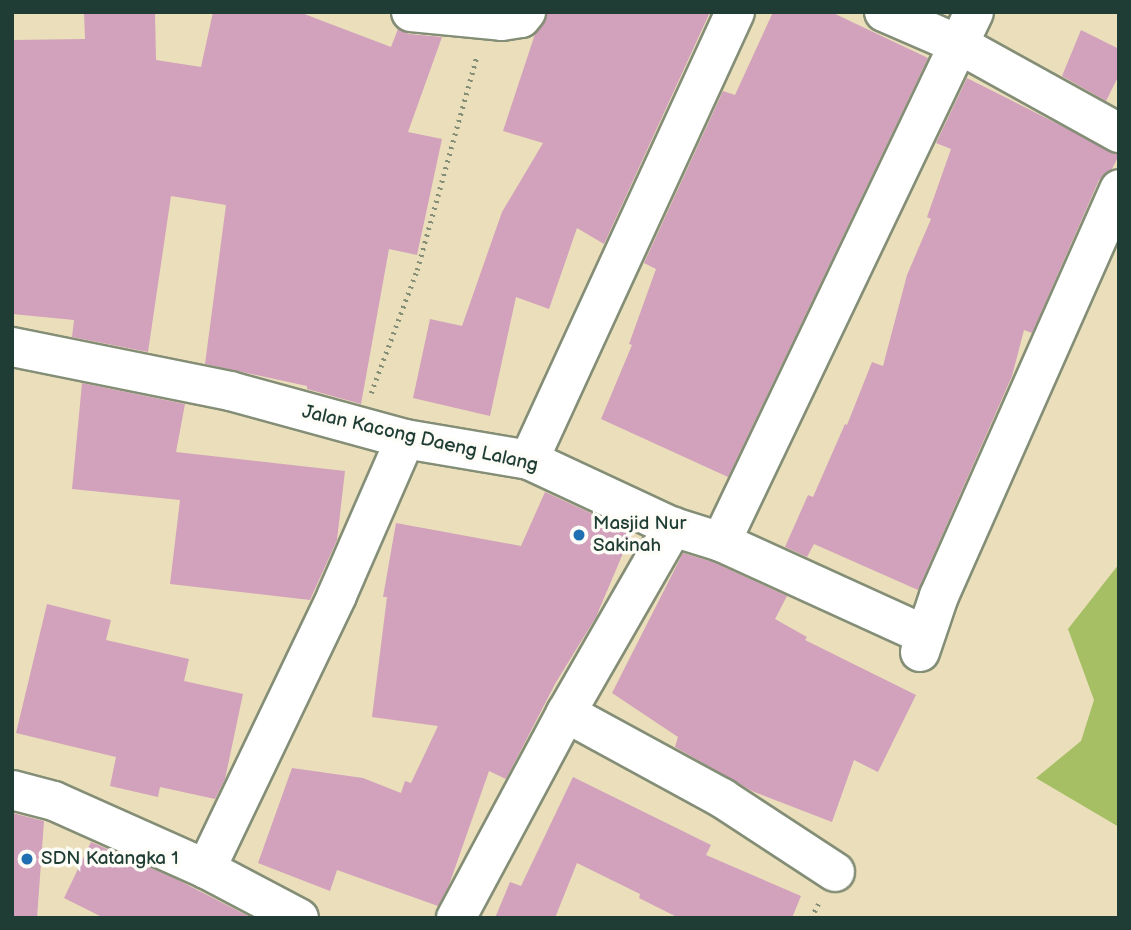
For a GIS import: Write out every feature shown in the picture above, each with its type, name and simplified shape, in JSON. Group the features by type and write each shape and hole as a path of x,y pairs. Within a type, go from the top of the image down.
{"street":[{"path":"411,12 486,20 511,20 521,18 527,12"},
{"path":"529,460 735,12"},
{"path":"884,12 967,29 1119,133"},
{"path":"721,542 967,29"},
{"name":"Jalan Kacong Daeng Lalang","path":"12,347 230,391 405,439 529,460 673,527 721,542 922,643 939,596 1119,189"},
{"path":"206,869 337,595 405,439"},
{"path":"456,918 566,713 673,527"},
{"path":"566,713 722,797 835,872"},
{"path":"12,790 54,801 206,869 299,918"}],"path":[{"path":"358,428 417,270 486,20"}],"green space":[{"path":"1119,564 1119,827 1036,778 1081,741 1094,700 1068,629"}],"building":[{"path":"84,12 155,12 156,60 201,67 213,12 299,12 391,47 398,29 409,34 442,37 408,132 442,139 417,255 389,249 361,404 307,389 307,386 205,364 226,205 171,196 148,352 72,337 74,320 12,314 12,40 85,39"},
{"path":"547,12 710,12 604,244 577,228 549,309 516,297 490,416 413,398 430,319 462,326 502,212 543,143 503,131 535,34 543,25"},
{"path":"773,12 831,12 928,58 728,477 601,419 632,345 629,344 656,269 644,263 723,91 735,95"},
{"path":"1081,30 1119,49 1119,75 1106,101 1062,76"},
{"path":"967,78 1119,155 1112,169 1099,180 1032,333 1024,330 1012,376 918,590 814,544 807,557 785,547 808,495 813,497 845,424 847,425 872,362 883,366 907,275 931,219 927,217 951,149 936,143"},
{"path":"82,383 185,404 176,452 345,471 337,540 310,600 170,584 180,500 72,489"},
{"path":"545,492 632,532 596,617 555,684 506,779 489,771 449,885 438,906 337,870 330,891 258,863 292,768 363,778 401,793 405,781 411,783 438,726 372,717 387,597 383,597 396,523 521,546"},
{"path":"683,553 713,562 787,596 775,619 807,637 805,640 916,695 878,772 854,760 832,822 752,791 675,747 678,737 612,693"},
{"path":"47,604 111,620 106,640 189,659 184,681 243,694 225,779 215,799 160,787 158,797 110,786 116,757 16,733"},
{"path":"573,777 711,845 706,855 801,896 792,918 679,918 639,898 640,894 577,863 555,918 495,918 510,882 521,886"},
{"name":"SDN Katangka 1","path":"12,813 44,821 37,918 12,918"},
{"path":"91,842 176,879 252,918 104,918 64,898"}],"place":[{"name":"Masjid Nur Sakinah","path":"579,535"},
{"name":"SDN Katangka 1","path":"27,859"}]}
